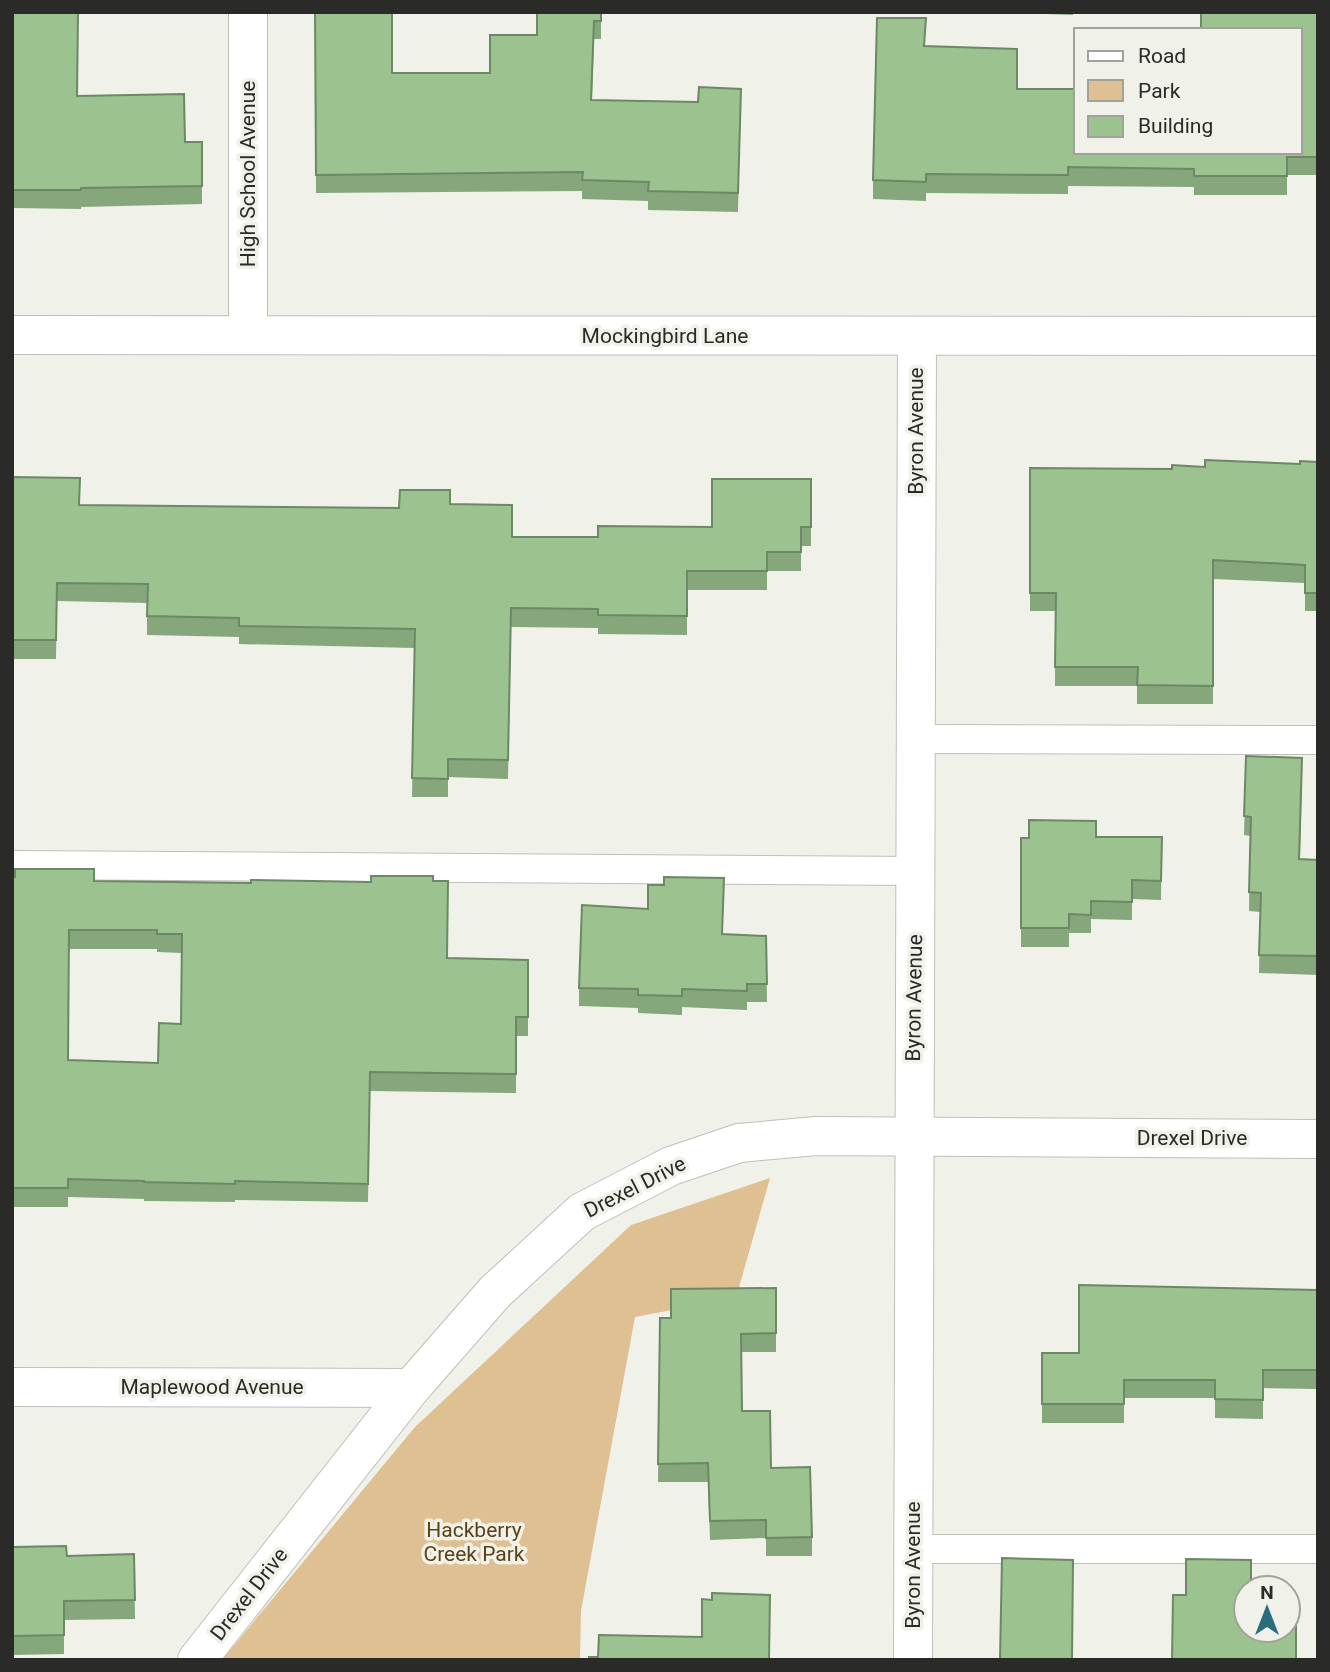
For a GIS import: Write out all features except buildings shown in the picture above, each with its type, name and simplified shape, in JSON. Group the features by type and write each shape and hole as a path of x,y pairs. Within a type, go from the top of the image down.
{"street":[{"name":"High School Avenue","path":"248,12 248,335"},
{"name":"Mockingbird Lane","path":"12,335 1318,336"},
{"name":"Byron Avenue","path":"913,1660 917,337"},
{"name":"Drexel Drive","path":"197,1660 411,1388 495,1292 582,1212 671,1166 739,1143 816,1136 1318,1139"},
{"name":"Maplewood Avenue","path":"12,1387 411,1388"}],"lane":[{"path":"916,739 1318,740"},
{"path":"12,865 915,871"},
{"path":"914,1549 1318,1549"}],"green space":[{"name":"Hackberry Creek Park","path":"770,1178 736,1298 635,1317 581,1611 580,1660 222,1660 415,1427 631,1225"}]}
